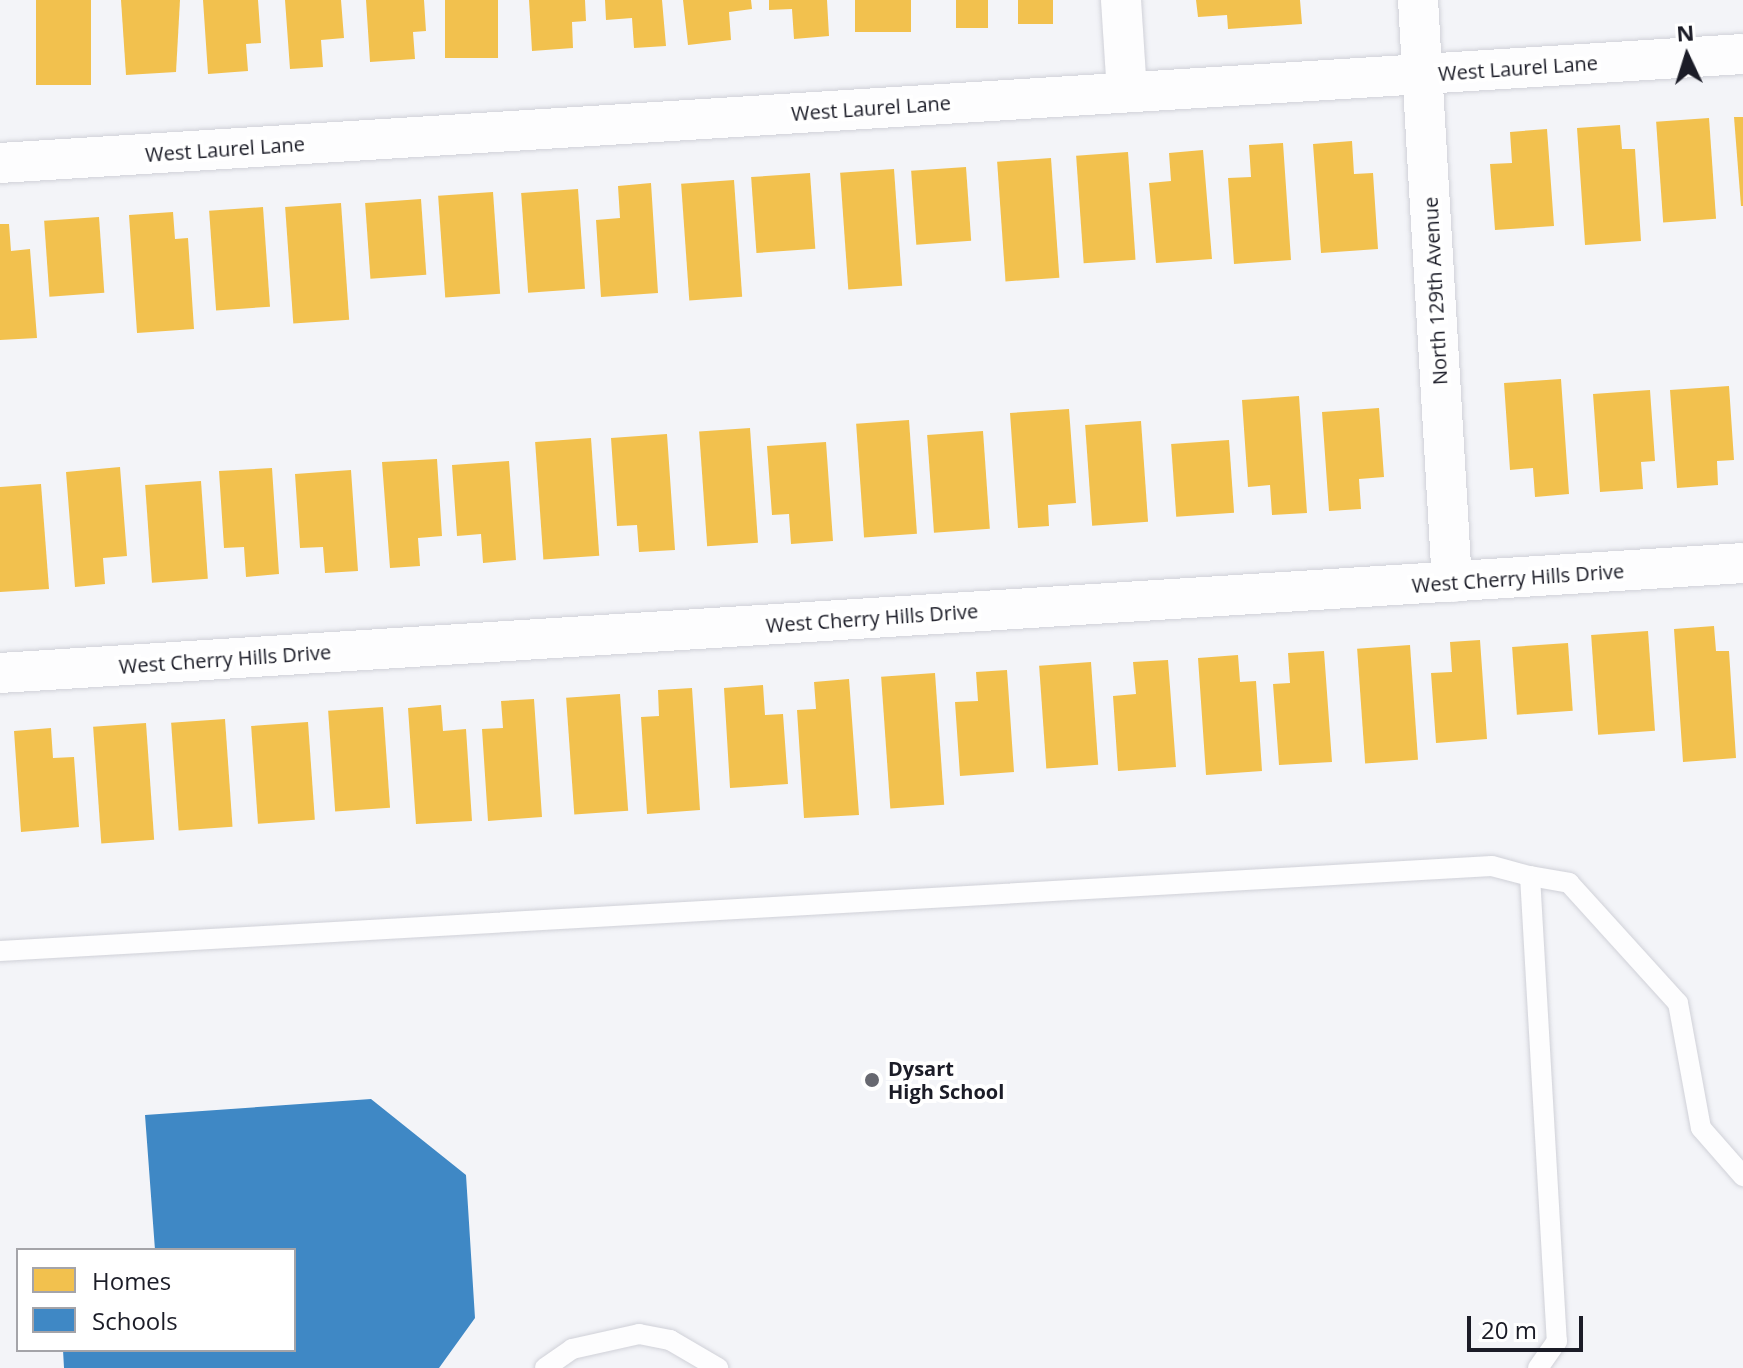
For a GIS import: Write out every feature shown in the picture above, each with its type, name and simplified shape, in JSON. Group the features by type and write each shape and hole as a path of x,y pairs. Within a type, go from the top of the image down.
{"street":[{"path":"1121,0 1127,92"},
{"name":"North 129th Avenue","path":"1418,0 1452,582"},
{"name":"West Laurel Lane","path":"0,163 1743,54"},
{"name":"West Cherry Hills Drive","path":"0,673 1743,563"}],"lane":[{"path":"0,951 1492,866 1569,883 1678,1003 1701,1128 1743,1176"},
{"path":"1530,876 1559,1368"},
{"path":"545,1368 584,1344 639,1334 670,1340 718,1368"},
{"path":"1538,1368 1557,1341"}],"building: Homes":[{"path":"36,0 91,0 91,85 36,85"},
{"path":"121,0 180,0 176,72 126,75"},
{"path":"203,0 258,0 261,43 246,44 248,71 208,74"},
{"path":"285,0 341,0 344,38 321,40 323,67 290,69"},
{"path":"366,0 424,0 426,31 413,32 415,59 370,62"},
{"path":"445,0 498,0 498,58 445,58"},
{"path":"529,0 585,0 586,21 572,22 573,48 532,51"},
{"path":"605,0 662,0 666,46 634,48 632,18 606,20"},
{"path":"683,0 751,0 752,9 729,12 731,40 688,45"},
{"path":"769,0 827,0 829,36 794,39 792,9 769,10"},
{"path":"855,0 911,0 911,32 855,32"},
{"path":"956,0 988,0 988,28 956,28"},
{"path":"1018,0 1053,0 1053,24 1018,24"},
{"path":"1196,0 1300,0 1302,24 1228,29 1227,15 1198,17"},
{"path":"1734,117 1743,117 1743,206 1741,206"},
{"path":"1709,118 1716,219 1663,222 1656,122"},
{"path":"1620,125 1622,149 1635,149 1641,241 1585,245 1577,128"},
{"path":"1547,129 1554,226 1495,230 1490,164 1512,163 1510,132"},
{"path":"1352,141 1354,174 1373,173 1378,249 1321,253 1313,144"},
{"path":"1283,143 1291,260 1234,264 1228,178 1251,177 1249,145"},
{"path":"1203,150 1212,259 1156,263 1149,183 1171,181 1169,153"},
{"path":"1128,152 1136,260 1084,263 1076,156"},
{"path":"1051,158 1059,278 1006,281 997,162"},
{"path":"966,167 971,241 916,245 911,171"},
{"path":"894,169 902,286 848,289 840,173"},
{"path":"810,173 815,249 756,253 751,177"},
{"path":"734,180 742,297 689,300 681,184"},
{"path":"651,183 658,293 601,297 596,220 620,218 618,186"},
{"path":"578,189 585,289 528,293 521,193"},
{"path":"493,192 500,294 445,298 438,196"},
{"path":"421,199 426,275 370,279 365,203"},
{"path":"341,203 349,320 293,324 285,207"},
{"path":"263,207 270,307 216,311 209,211"},
{"path":"173,212 175,239 188,238 194,329 137,333 129,215"},
{"path":"99,217 104,293 49,297 44,221"},
{"path":"0,224 9,224 11,251 30,249 37,338 0,340"},
{"path":"1561,379 1569,494 1535,497 1533,468 1510,470 1504,383"},
{"path":"1729,386 1734,460 1717,461 1718,485 1677,488 1670,390"},
{"path":"1650,390 1655,461 1641,462 1643,489 1600,492 1593,394"},
{"path":"1299,396 1307,513 1272,515 1270,485 1248,487 1242,400"},
{"path":"1379,408 1384,477 1359,479 1361,509 1329,511 1322,412"},
{"path":"1069,409 1076,503 1048,505 1049,526 1018,528 1010,413"},
{"path":"909,420 917,534 864,537 856,424"},
{"path":"1141,421 1148,522 1092,526 1085,425"},
{"path":"750,428 758,543 707,546 699,432"},
{"path":"983,431 990,529 934,533 927,435"},
{"path":"667,434 675,550 639,552 637,525 617,526 611,438"},
{"path":"591,438 599,556 543,560 535,442"},
{"path":"1229,440 1234,513 1176,517 1171,444"},
{"path":"826,442 833,541 791,544 789,514 772,515 767,446"},
{"path":"437,459 442,536 418,538 420,566 390,568 382,462"},
{"path":"509,461 516,560 483,563 481,534 457,536 452,465"},
{"path":"120,467 127,556 103,558 105,584 75,587 66,472"},
{"path":"272,468 279,574 246,577 244,547 224,548 219,471"},
{"path":"351,470 358,571 325,573 323,547 300,548 295,474"},
{"path":"201,481 208,579 152,583 145,485"},
{"path":"41,484 49,589 0,592 0,487"},
{"path":"1714,626 1716,651 1729,651 1736,758 1683,762 1674,629"},
{"path":"1648,631 1655,731 1598,735 1591,635"},
{"path":"1480,640 1487,739 1436,743 1431,673 1452,672 1450,642"},
{"path":"1568,643 1573,711 1517,715 1512,647"},
{"path":"1410,645 1418,760 1365,763 1357,649"},
{"path":"1324,651 1332,762 1279,765 1273,684 1290,683 1288,653"},
{"path":"1238,655 1240,682 1256,681 1262,771 1206,775 1198,658"},
{"path":"1168,660 1176,767 1118,771 1113,696 1136,694 1133,662"},
{"path":"1091,662 1098,765 1046,768 1039,666"},
{"path":"1007,670 1014,772 960,776 955,702 978,701 976,672"},
{"path":"935,673 944,805 890,808 881,677"},
{"path":"849,679 859,815 804,818 797,710 816,709 814,682"},
{"path":"763,685 765,715 783,714 788,784 730,788 724,688"},
{"path":"692,688 700,810 647,814 641,717 659,716 658,690"},
{"path":"620,694 628,811 574,814 566,698"},
{"path":"534,699 542,817 488,821 482,729 503,728 501,701"},
{"path":"441,705 443,731 466,729 472,821 416,824 408,708"},
{"path":"383,707 390,808 335,812 328,711"},
{"path":"225,719 233,827 179,831 171,723"},
{"path":"308,722 315,820 258,824 251,726"},
{"path":"146,723 154,840 101,843 93,727"},
{"path":"51,728 53,758 74,757 79,827 21,832 14,731"}],"building: Schools":[{"path":"371,1099 466,1175 475,1318 439,1368 64,1368 63,1352 296,1352 296,1248 155,1248 145,1115"}],"place":[{"name":"Dysart High School","path":"872,1080"}]}
